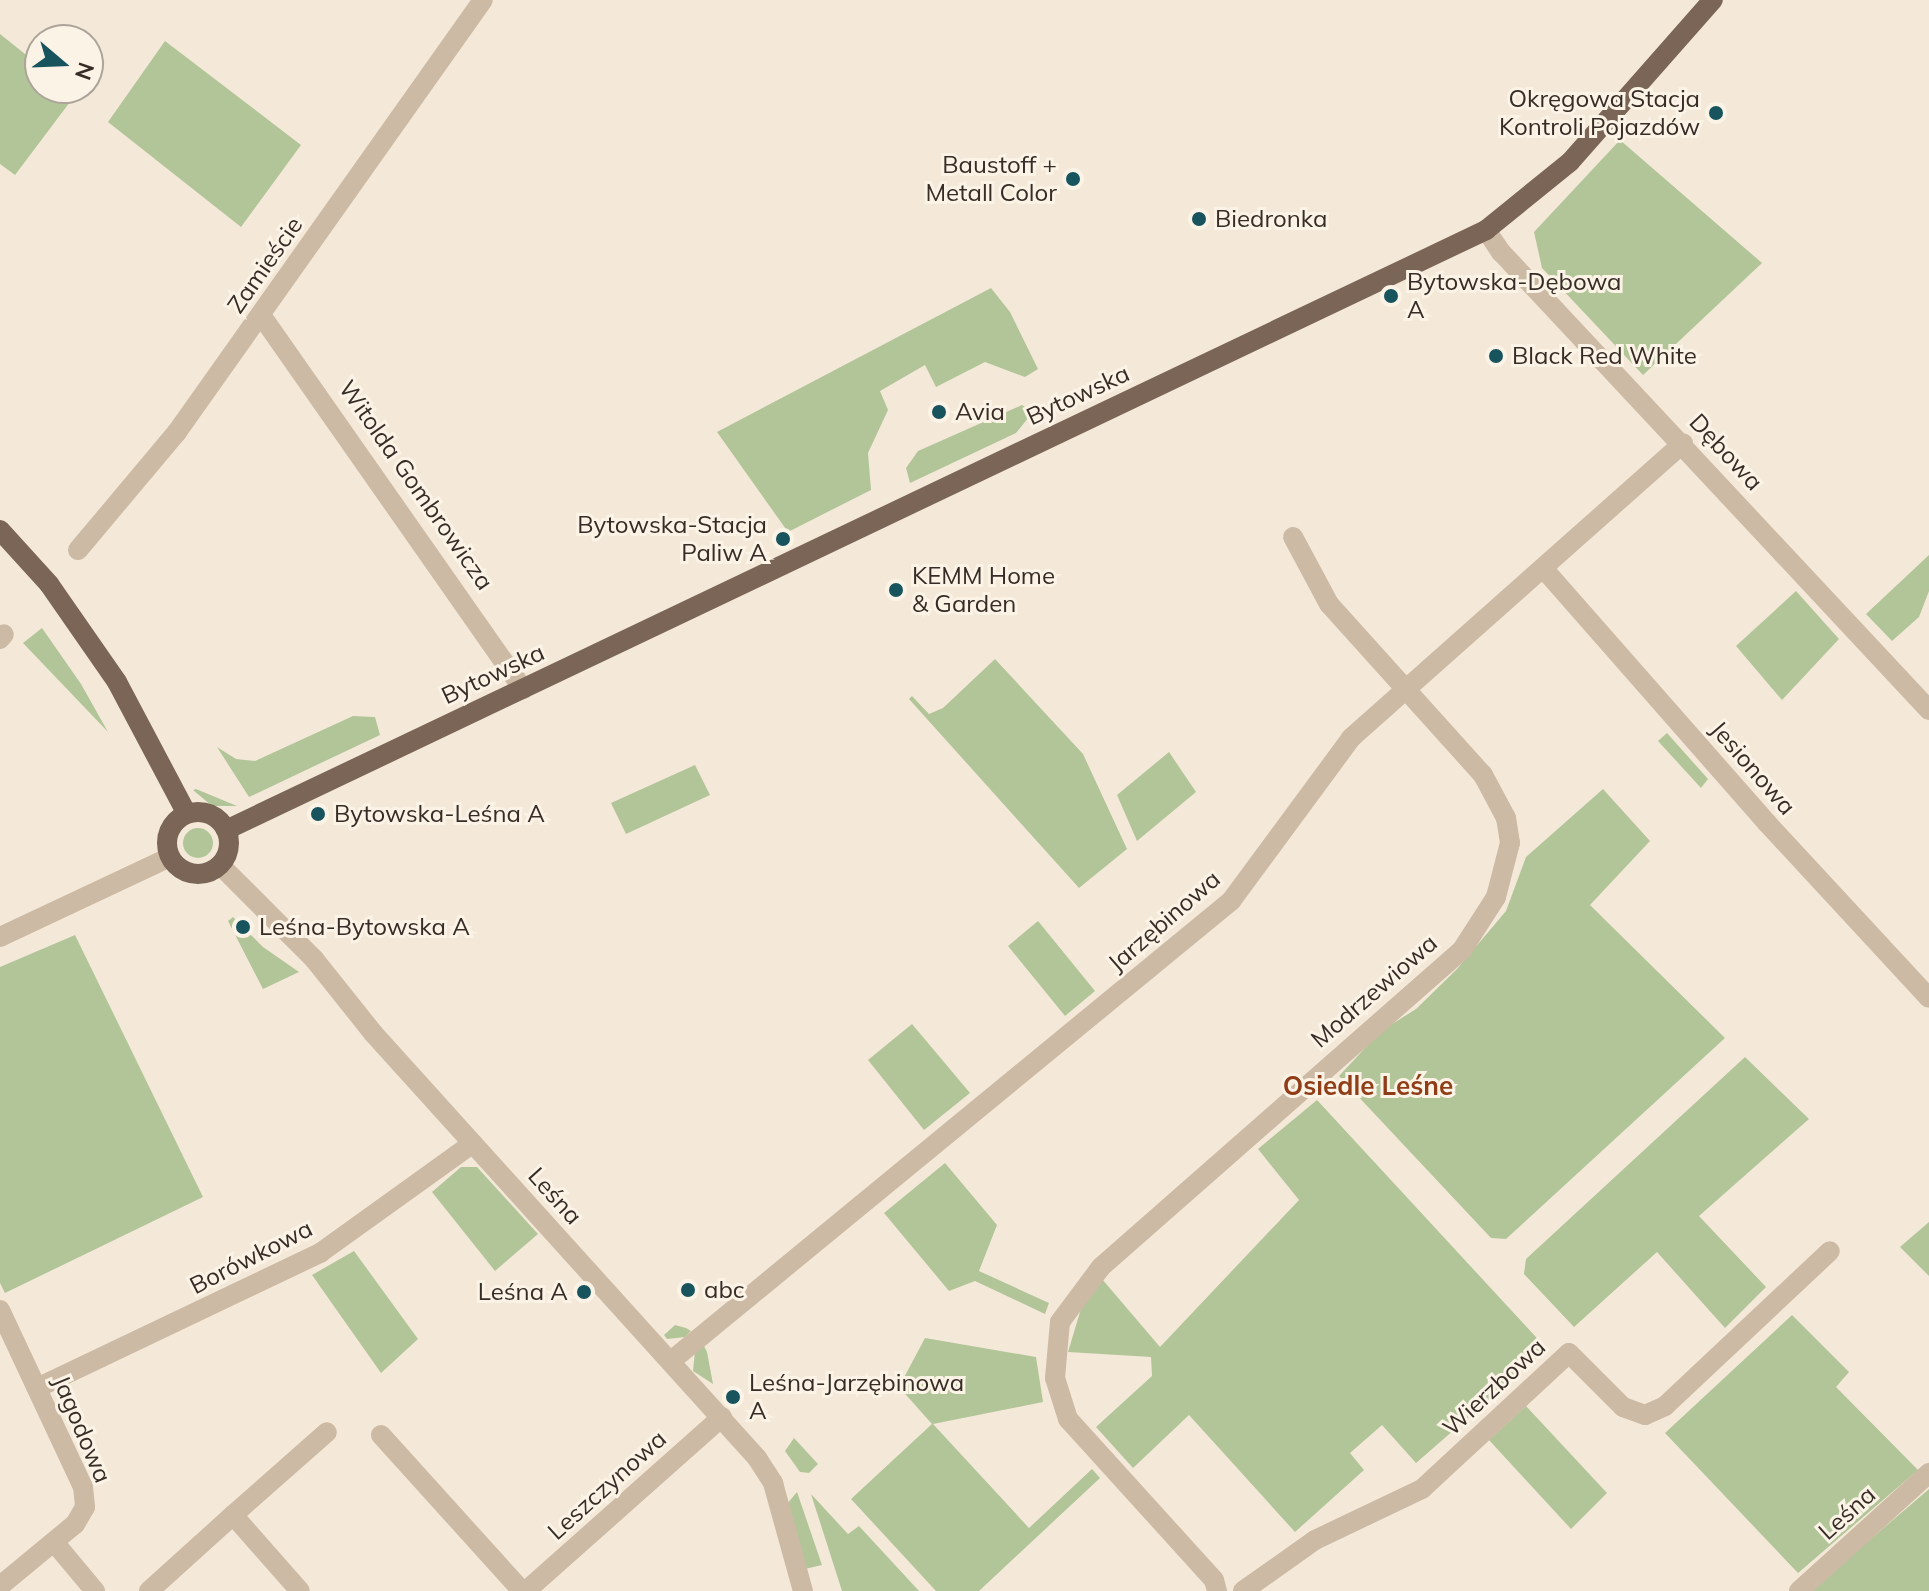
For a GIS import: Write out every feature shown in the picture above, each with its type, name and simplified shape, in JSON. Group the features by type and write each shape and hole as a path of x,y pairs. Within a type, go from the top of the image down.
{"main road":[{"name":"Bytowska","path":"226,830 1486,230 1570,162 1713,0"},
{"path":"0,530 49,584 117,682 187,814"},
{"path":"187,814 210,814 226,830 229,845 220,865 193,874 170,857 169,832 187,814"}],"street":[{"name":"Zamieście","path":"78,550 177,432 483,0"},
{"name":"Dębowa","path":"1486,230 1501,252 1683,443 1929,710"},
{"name":"Witolda Gombrowicza","path":"261,315 523,689"},
{"name":"Jarzębinowa","path":"671,1361 1231,901 1334,758 1404,689 1683,443"},
{"name":"Modrzewiowa","path":"1217,1591 1214,1580 1072,1426 1057,1386 1055,1340 1069,1305 1101,1267 1312,1078 1441,971 1496,897 1510,843 1497,796 1329,604 1293,537"},
{"name":"Jesionowa","path":"1543,568 1767,823 1929,997"},
{"path":"0,937 170,857"},
{"name":"Leśna","path":"220,865 314,959 473,1143 722,1417 773,1483 803,1591"},
{"name":"Borówkowa","path":"37,1388 320,1253 473,1143"},
{"name":"Wierzbowa","path":"1243,1591 1315,1540 1422,1489 1569,1353 1623,1407 1645,1415 1665,1406 1830,1251"},
{"name":"Jagodowa","path":"0,1310 83,1487 85,1507 54,1542 0,1586"},
{"name":"Leszczynowa","path":"381,1435 524,1591 722,1417"},
{"path":"149,1591 327,1432"},
{"name":"Leśna","path":"1799,1591 1929,1473"},
{"path":"233,1515 300,1591"},
{"path":"54,1542 95,1591"}],"green space":[{"path":"0,34 24,53 24,104 68,104 15,175 0,164"},
{"path":"165,41 301,145 241,227 108,122"},
{"path":"1620,140 1762,263 1643,375 1542,268 1534,232"},
{"path":"991,288 1010,312 1038,369 1025,377 985,362 936,387 925,365 880,391 888,410 868,453 871,490 788,532 717,432"},
{"path":"1022,405 1033,412 1016,433 910,483 906,468 918,451"},
{"path":"1929,555 1929,591 1919,617 1892,641 1866,614"},
{"path":"1796,591 1839,639 1782,700 1736,646"},
{"path":"42,628 81,684 108,732 23,643"},
{"path":"995,659 1083,754 1127,849 1079,888 909,699 912,696 929,714 943,708"},
{"path":"353,716 375,717 380,735 249,797 217,747 236,759 255,761"},
{"path":"1667,733 1708,779 1701,788 1658,741"},
{"path":"1169,752 1196,792 1137,841 1117,795"},
{"path":"695,765 710,795 626,834 611,803"},
{"path":"196,789 237,806 212,806 193,790"},
{"path":"1603,789 1650,841 1590,905 1725,1038 1506,1239 1491,1238 1339,1076 1381,1031 1416,1009 1457,969 1506,911 1526,857"},
{"path":"198,828 209,832 213,843 209,854 198,858 187,854 183,843 187,832"},
{"path":"233,917 263,947 299,972 263,989 228,921"},
{"path":"1038,921 1095,991 1065,1016 1008,946"},
{"path":"75,935 203,1197 5,1293 0,1283 0,967"},
{"path":"912,1024 970,1093 924,1130 868,1060"},
{"path":"1745,1057 1809,1119 1699,1216 1766,1287 1725,1328 1657,1252 1574,1327 1524,1274 1526,1259"},
{"path":"1317,1100 1547,1349 1416,1463 1382,1425 1350,1453 1364,1470 1295,1532 1189,1415 1133,1468 1096,1427 1152,1376 1151,1357 1068,1352 1083,1302 1102,1279 1160,1347 1299,1200 1258,1149"},
{"path":"945,1163 997,1225 979,1271 1049,1303 1045,1314 975,1281 949,1291 884,1213"},
{"path":"461,1167 477,1167 538,1234 495,1271 432,1192"},
{"path":"1929,1222 1929,1276 1900,1247"},
{"path":"354,1251 418,1339 381,1373 312,1275"},
{"path":"1792,1315 1849,1372 1836,1387 1918,1470 1798,1573 1665,1433"},
{"path":"675,1325 691,1331 685,1337 667,1339 664,1335"},
{"path":"925,1338 1036,1357 1043,1402 933,1424 1029,1528 1092,1469 1100,1478 979,1591 936,1591 851,1499 932,1424 899,1387"},
{"path":"703,1344 713,1384 693,1371 695,1351"},
{"path":"1526,1406 1607,1493 1571,1529 1489,1440"},
{"path":"794,1438 818,1464 809,1473 800,1472 785,1451"},
{"path":"1929,1489 1929,1591 1810,1591"},
{"path":"797,1492 822,1565 805,1569 787,1504"},
{"path":"811,1494 848,1534 859,1526 919,1591 842,1591"}],"place":[{"name":"Okręgowa Stacja Kontroli Pojazdów","path":"1716,113"},
{"name":"Baustoff + Metall Color","path":"1073,179"},
{"name":"Biedronka","path":"1199,219"},
{"name":"Bytowska-Dębowa A","path":"1391,296"},
{"name":"Black Red White","path":"1496,356"},
{"name":"Avia","path":"939,412"},
{"name":"Bytowska-Stacja Paliw A","path":"783,539"},
{"name":"KEMM Home & Garden","path":"896,590"},
{"name":"Bytowska-Leśna A","path":"318,814"},
{"name":"Leśna-Bytowska A","path":"243,927"},
{"name":"abc","path":"688,1290"},
{"name":"Leśna A","path":"584,1292"},
{"name":"Leśna-Jarzębinowa A","path":"733,1397"}],"district":[{"name":"Osiedle Leśne","path":"1368,1086"}]}
